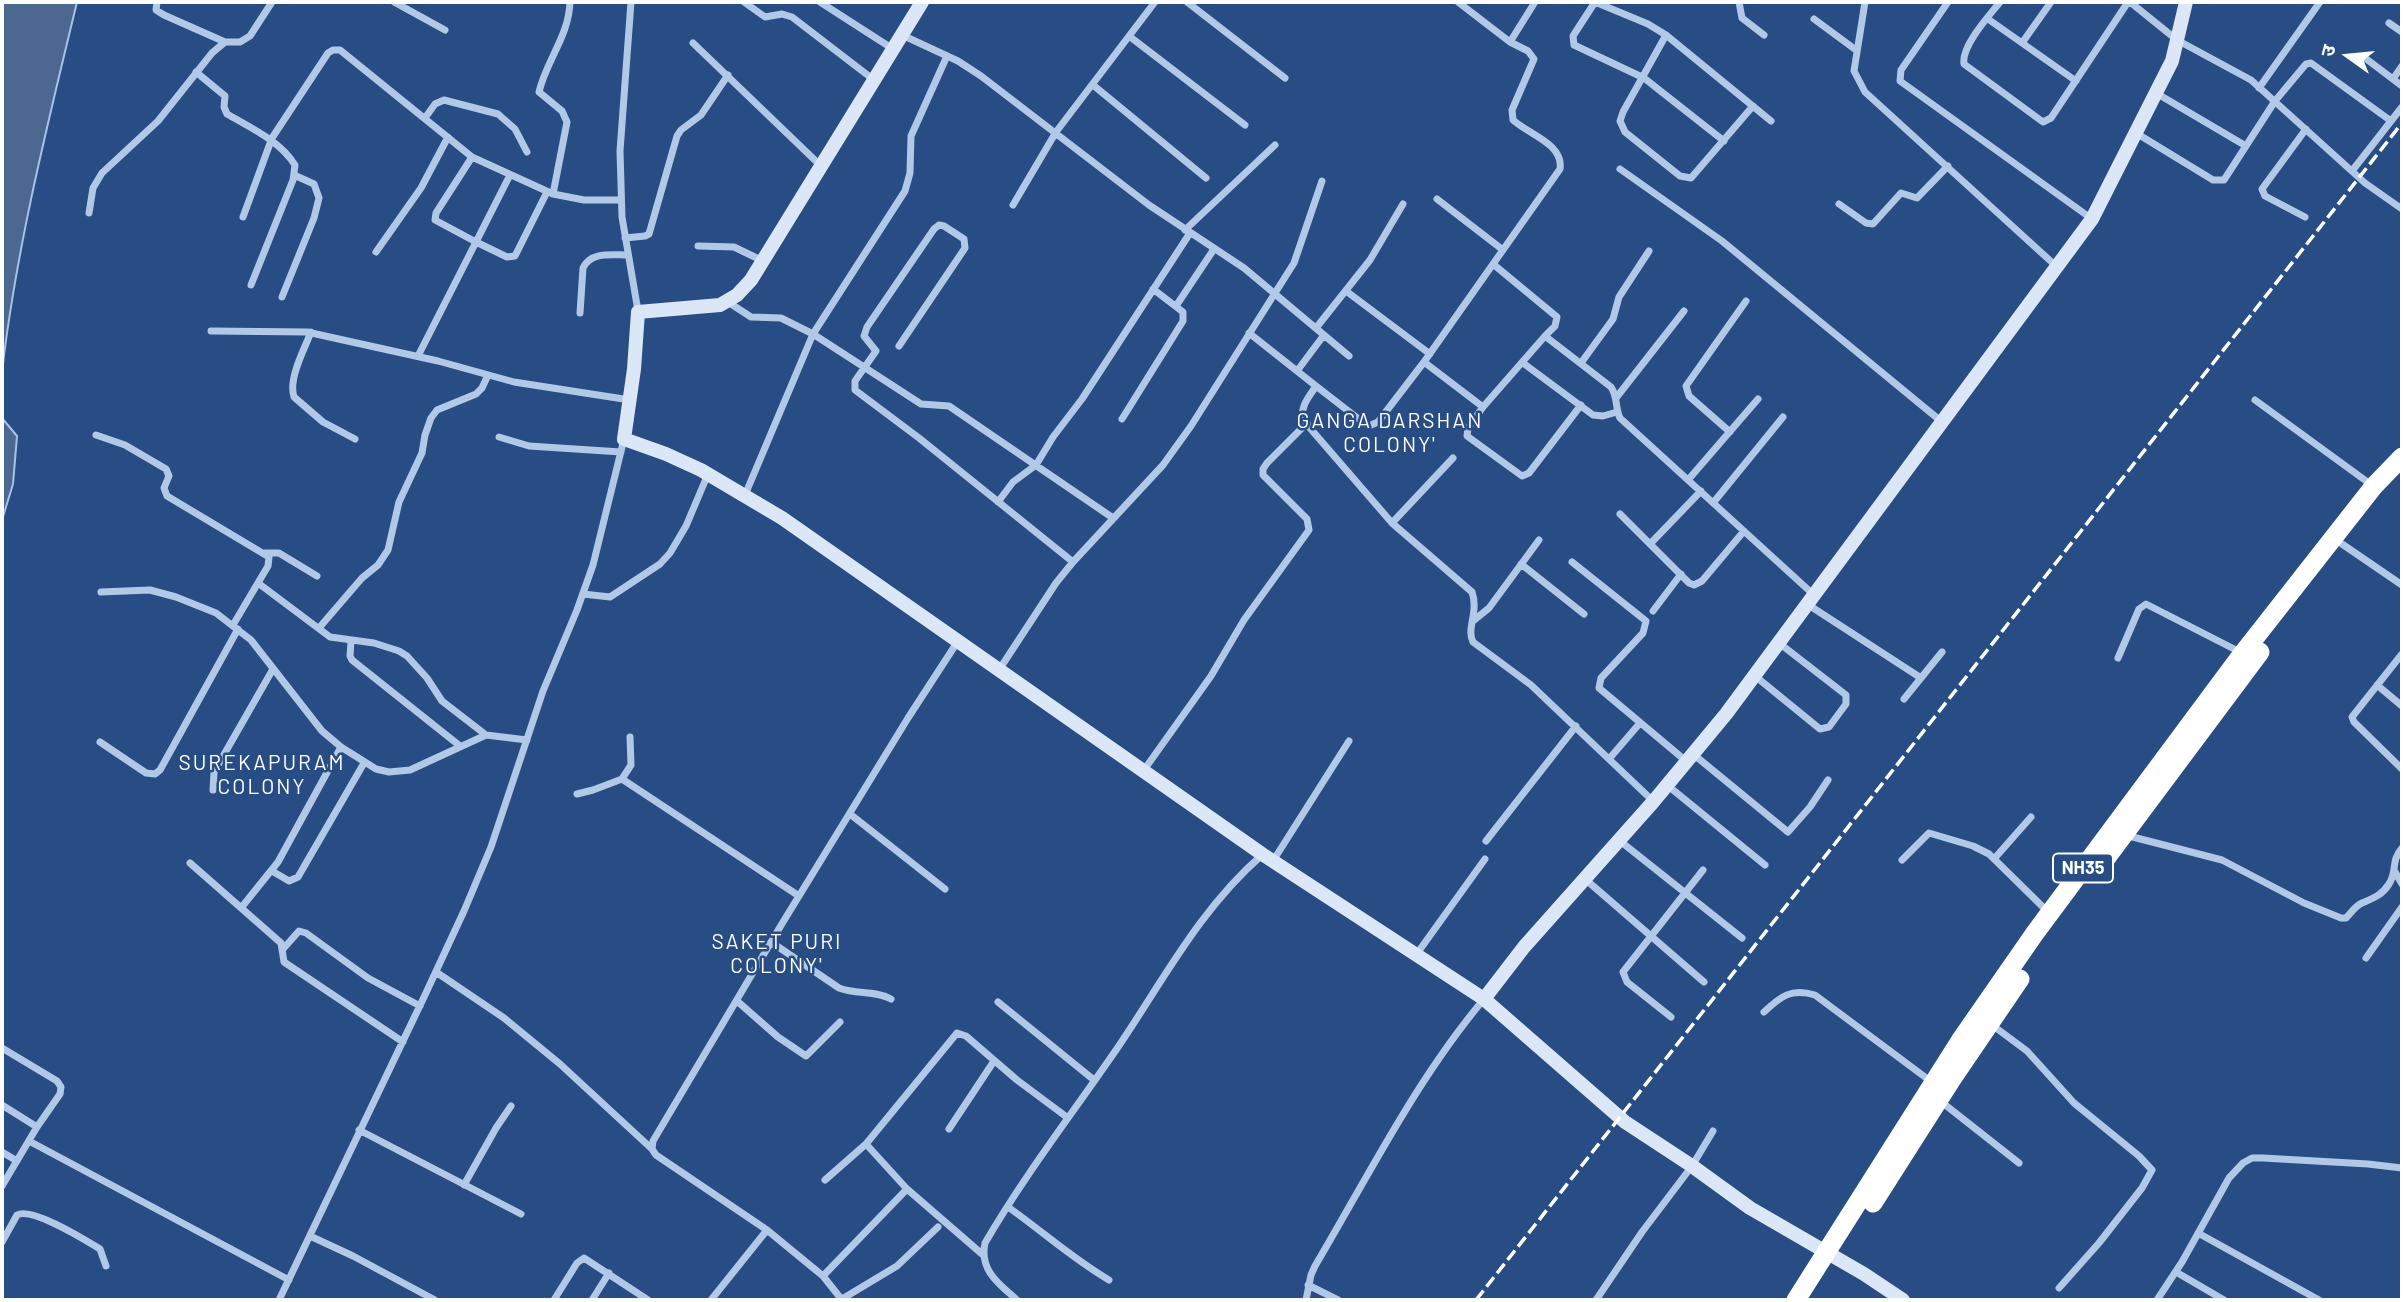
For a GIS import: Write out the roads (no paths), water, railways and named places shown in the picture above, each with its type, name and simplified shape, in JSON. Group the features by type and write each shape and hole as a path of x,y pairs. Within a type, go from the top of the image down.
{"highway":[{"name":"NH35","path":"1811,1300 1833,1257 1936,1092 1978,1014 2242,653 2374,486 2402,457"},
{"name":"NH35","path":"1936,1092 2270,637 2394,480 2402,464"},
{"name":"NH35","path":"1796,1300 1833,1257"}],"street":[{"path":"157,2 156,10 164,15 225,42 240,42 250,36 272,2"},
{"path":"394,2 445,30"},
{"path":"472,157 436,213 435,220 508,257 515,257 550,193 567,122 562,111 538,92 561,43 570,12 570,2"},
{"path":"279,1300 436,972 491,847 543,691 583,594 598,548 623,445 638,312 621,200 620,151 631,2"},
{"path":"744,2 765,17 782,14 792,18 874,80"},
{"path":"820,2 893,50"},
{"path":"638,312 720,305 728,302 751,280 922,2"},
{"path":"1013,205 1056,132 1155,2"},
{"path":"1187,2 1285,78"},
{"path":"1250,333 1369,426 1378,422 1430,354 1560,169 1561,162 1554,148 1513,120 1512,110 1534,60 1528,51 1510,42 1458,2"},
{"path":"1510,42 1535,2"},
{"path":"1724,141 1644,78 1574,45 1573,36 1595,2 1648,24 1666,35 1771,121"},
{"path":"1739,2 1742,18 1764,35"},
{"path":"1865,2 1854,71 1866,92 2056,266"},
{"path":"1948,2 1901,70 1900,81 2092,219"},
{"path":"2000,2 1967,47 1963,57 1964,64 2039,121 2047,122 2051,118 2129,2 2177,40 2251,80 2352,171 2402,209"},
{"path":"2022,43 2051,2"},
{"path":"1306,1300 1315,1266 1440,1054 1524,947 1620,841 1690,758 1779,643 2092,219 2172,61 2186,2"},
{"path":"2259,88 2320,2"},
{"path":"1814,19 1856,50"},
{"path":"1987,19 2076,81"},
{"path":"2389,23 2402,33"},
{"path":"902,35 981,76 1149,205 1275,293 1349,356"},
{"path":"1666,35 1623,113 1620,121 1625,132 1686,178 1696,174 1753,106"},
{"path":"1129,36 1245,125"},
{"path":"89,213 93,188 102,173 158,121 212,53 225,42"},
{"path":"693,43 821,166"},
{"path":"243,217 271,140 328,53 333,50 340,50 472,157 550,193 584,200 621,200"},
{"path":"745,495 813,334 905,191 910,173 911,136 947,56"},
{"path":"2365,58 2402,86"},
{"path":"2135,133 2218,182 2224,180 2275,101 2306,64 2311,63 2390,121"},
{"path":"2393,79 2402,66"},
{"path":"196,72 225,96 224,107 227,114 271,140 295,165 295,175 251,285"},
{"path":"625,237 649,234 677,136 701,115 728,75"},
{"path":"1093,85 1206,178"},
{"path":"2156,93 2246,146"},
{"path":"425,118 435,104 444,100 498,114 515,129 527,152"},
{"path":"2352,171 2402,107"},
{"path":"2305,217 2265,196 2262,189 2306,129"},
{"path":"376,252 421,188 448,137"},
{"path":"998,502 1013,482 1036,466 1153,289 1187,231 1276,145"},
{"path":"1839,204 1866,223 1873,224 1898,195 1904,192 1917,198 1948,166"},
{"path":"1620,169 1722,241 1942,422"},
{"path":"282,297 314,218 319,198 314,184 295,175"},
{"path":"418,356 510,175"},
{"path":"999,670 1056,583 1179,445 1299,253 1322,181"},
{"path":"1437,199 1503,250"},
{"path":"1316,328 1370,260 1403,204"},
{"path":"899,346 965,248 964,239 944,226 939,225 934,229 867,327 864,336 876,351 855,381 855,390 1073,562"},
{"path":"698,246 734,247 763,261"},
{"path":"1177,306 1214,249"},
{"path":"1581,363 1613,319 1619,297 1649,251"},
{"path":"580,313 583,268 586,261 592,256 628,255"},
{"path":"1493,264 1557,317 1555,326 1483,407 1468,428 1467,436 1522,476 1530,473 1581,405"},
{"path":"1122,419 1183,321 1183,312 1153,289"},
{"path":"1346,291 1430,354"},
{"path":"1730,432 1689,396 1686,386 1746,301"},
{"path":"728,302 751,317 781,318 813,334 921,404 949,406 1113,518"},
{"path":"1616,398 1684,312"},
{"path":"211,331 311,332 548,389 630,400"},
{"path":"311,332 292,393 323,422 355,439"},
{"path":"1297,371 1324,335"},
{"path":"1545,336 1611,387 1620,418 1744,531 1810,600 1921,678"},
{"path":"1424,362 1483,407"},
{"path":"1523,363 1599,416 1617,412"},
{"path":"319,628 362,578 378,565 388,550 399,502 422,453 431,418 437,410 476,394 488,375"},
{"path":"1316,386 1303,407 1302,414 1307,423 1392,523 1472,592 1476,608 1470,636 1478,647 1531,685 1653,802"},
{"path":"1688,480 1758,399"},
{"path":"2255,400 2374,486"},
{"path":"1713,503 1783,417"},
{"path":"1144,770 1211,676 1244,620 1309,530 1307,519 1263,475 1267,463 1307,423"},
{"path":"96,435 132,449 166,469 169,476 164,488 167,496 265,553 270,561 160,770 155,774 146,773 100,743"},
{"path":"499,437 529,446 623,445 666,454 745,495 958,640 1268,858 1484,999 1625,1122 1750,1208 1903,1300"},
{"path":"1392,523 1453,458"},
{"path":"583,594 610,597 660,564 679,538 708,474"},
{"path":"1650,544 1700,491"},
{"path":"1620,514 1689,583 1698,584 1744,531"},
{"path":"1473,621 1489,608 1539,540"},
{"path":"2342,544 2402,585"},
{"path":"265,553 279,553 317,576"},
{"path":"1572,562 1646,621 1643,633 1601,678 1599,688 1640,723 1788,832 1810,807 1828,780"},
{"path":"1521,564 1584,614"},
{"path":"1653,611 1681,574"},
{"path":"258,583 330,637 387,646 407,656 428,678 442,701 486,735"},
{"path":"101,592 150,590 205,608 251,640 322,731 364,763 389,772 410,770 486,735 527,740"},
{"path":"2118,657 2139,609 2146,604 2242,653"},
{"path":"652,1149 658,1131 771,942 958,640"},
{"path":"351,641 352,660 460,746"},
{"path":"1754,675 1820,729 1829,727 1846,704 1846,695 1779,643"},
{"path":"1904,699 1942,652"},
{"path":"2402,654 2352,717 2402,769"},
{"path":"213,790 214,772 273,669"},
{"path":"2377,685 2402,706"},
{"path":"1609,759 1640,723"},
{"path":"1486,841 1576,726"},
{"path":"577,794 622,779 631,765 630,737"},
{"path":"982,1254 985,1244 1008,1206 1210,909 1237,877 1268,858 1349,741"},
{"path":"241,908 272,871 341,747"},
{"path":"272,871 289,881 298,877 364,763"},
{"path":"622,779 799,896"},
{"path":"1667,785 1765,865"},
{"path":"850,814 945,890"},
{"path":"1994,859 2031,817"},
{"path":"1902,860 1924,835 1934,832 1973,846 1994,859 2050,913"},
{"path":"2125,835 2222,860 2304,903 2341,918 2346,918 2356,907 2376,898 2389,885 2395,857 2402,848"},
{"path":"1620,841 1742,938"},
{"path":"1416,954 1485,859"},
{"path":"190,863 281,943 284,962 403,1042"},
{"path":"1671,1017 1623,976 1625,965 1703,870"},
{"path":"2394,870 2402,884"},
{"path":"1585,879 1704,982"},
{"path":"2366,958 2402,907"},
{"path":"283,950 296,933 306,933 368,978 420,1006"},
{"path":"771,942 839,988 849,992 880,993 891,999"},
{"path":"436,972 505,1018 560,1064 656,1155 767,1230 823,1276 842,1299 897,1266 939,1227"},
{"path":"1764,1012 1780,997 1790,992 1802,991 1815,995 1936,1092 2018,1163"},
{"path":"737,1001 778,1037 806,1056 840,1023"},
{"path":"998,1002 1094,1080"},
{"path":"1989,1023 2027,1051 2074,1103 2139,1156 2152,1170 2142,1188 2099,1243 2059,1288"},
{"path":"825,1180 866,1144 957,1033 966,1036 1068,1118"},
{"path":"2,1048 60,1084 60,1094 2,1186"},
{"path":"949,1129 994,1061"},
{"path":"2,1105 37,1127"},
{"path":"464,1185 511,1106"},
{"path":"359,1130 521,1214"},
{"path":"1596,1300 1642,1232 1692,1166 1713,1131"},
{"path":"29,1141 289,1280"},
{"path":"866,1144 907,1189 982,1254 989,1273 1017,1300"},
{"path":"2,1152 17,1161"},
{"path":"2157,1300 2176,1272 2229,1178 2243,1163 2252,1158 2402,1168"},
{"path":"823,1276 907,1189"},
{"path":"1008,1206 1067,1253 1109,1280"},
{"path":"2,1242 17,1215 26,1212 100,1249 106,1266"},
{"path":"711,1300 767,1230"},
{"path":"2198,1233 2319,1300"},
{"path":"310,1236 435,1300"},
{"path":"554,1300 581,1259 589,1260 648,1300"},
{"path":"2176,1272 2224,1300"},
{"path":"592,1300 609,1273"},
{"path":"1308,1285 1338,1300"}],"water":[{"path":"2,2 77,2 24,233 2,372"},
{"path":"2,418 17,436 13,484 2,520"}],"railway":[{"path":"1476,1300 2402,123"}],"district":[{"name":"GANGA DARSHAN COLONY'","path":"1390,433"},
{"name":"SUREKAPURAM COLONY","path":"262,775"},
{"name":"SAKET PURI COLONY'","path":"777,954"}]}
